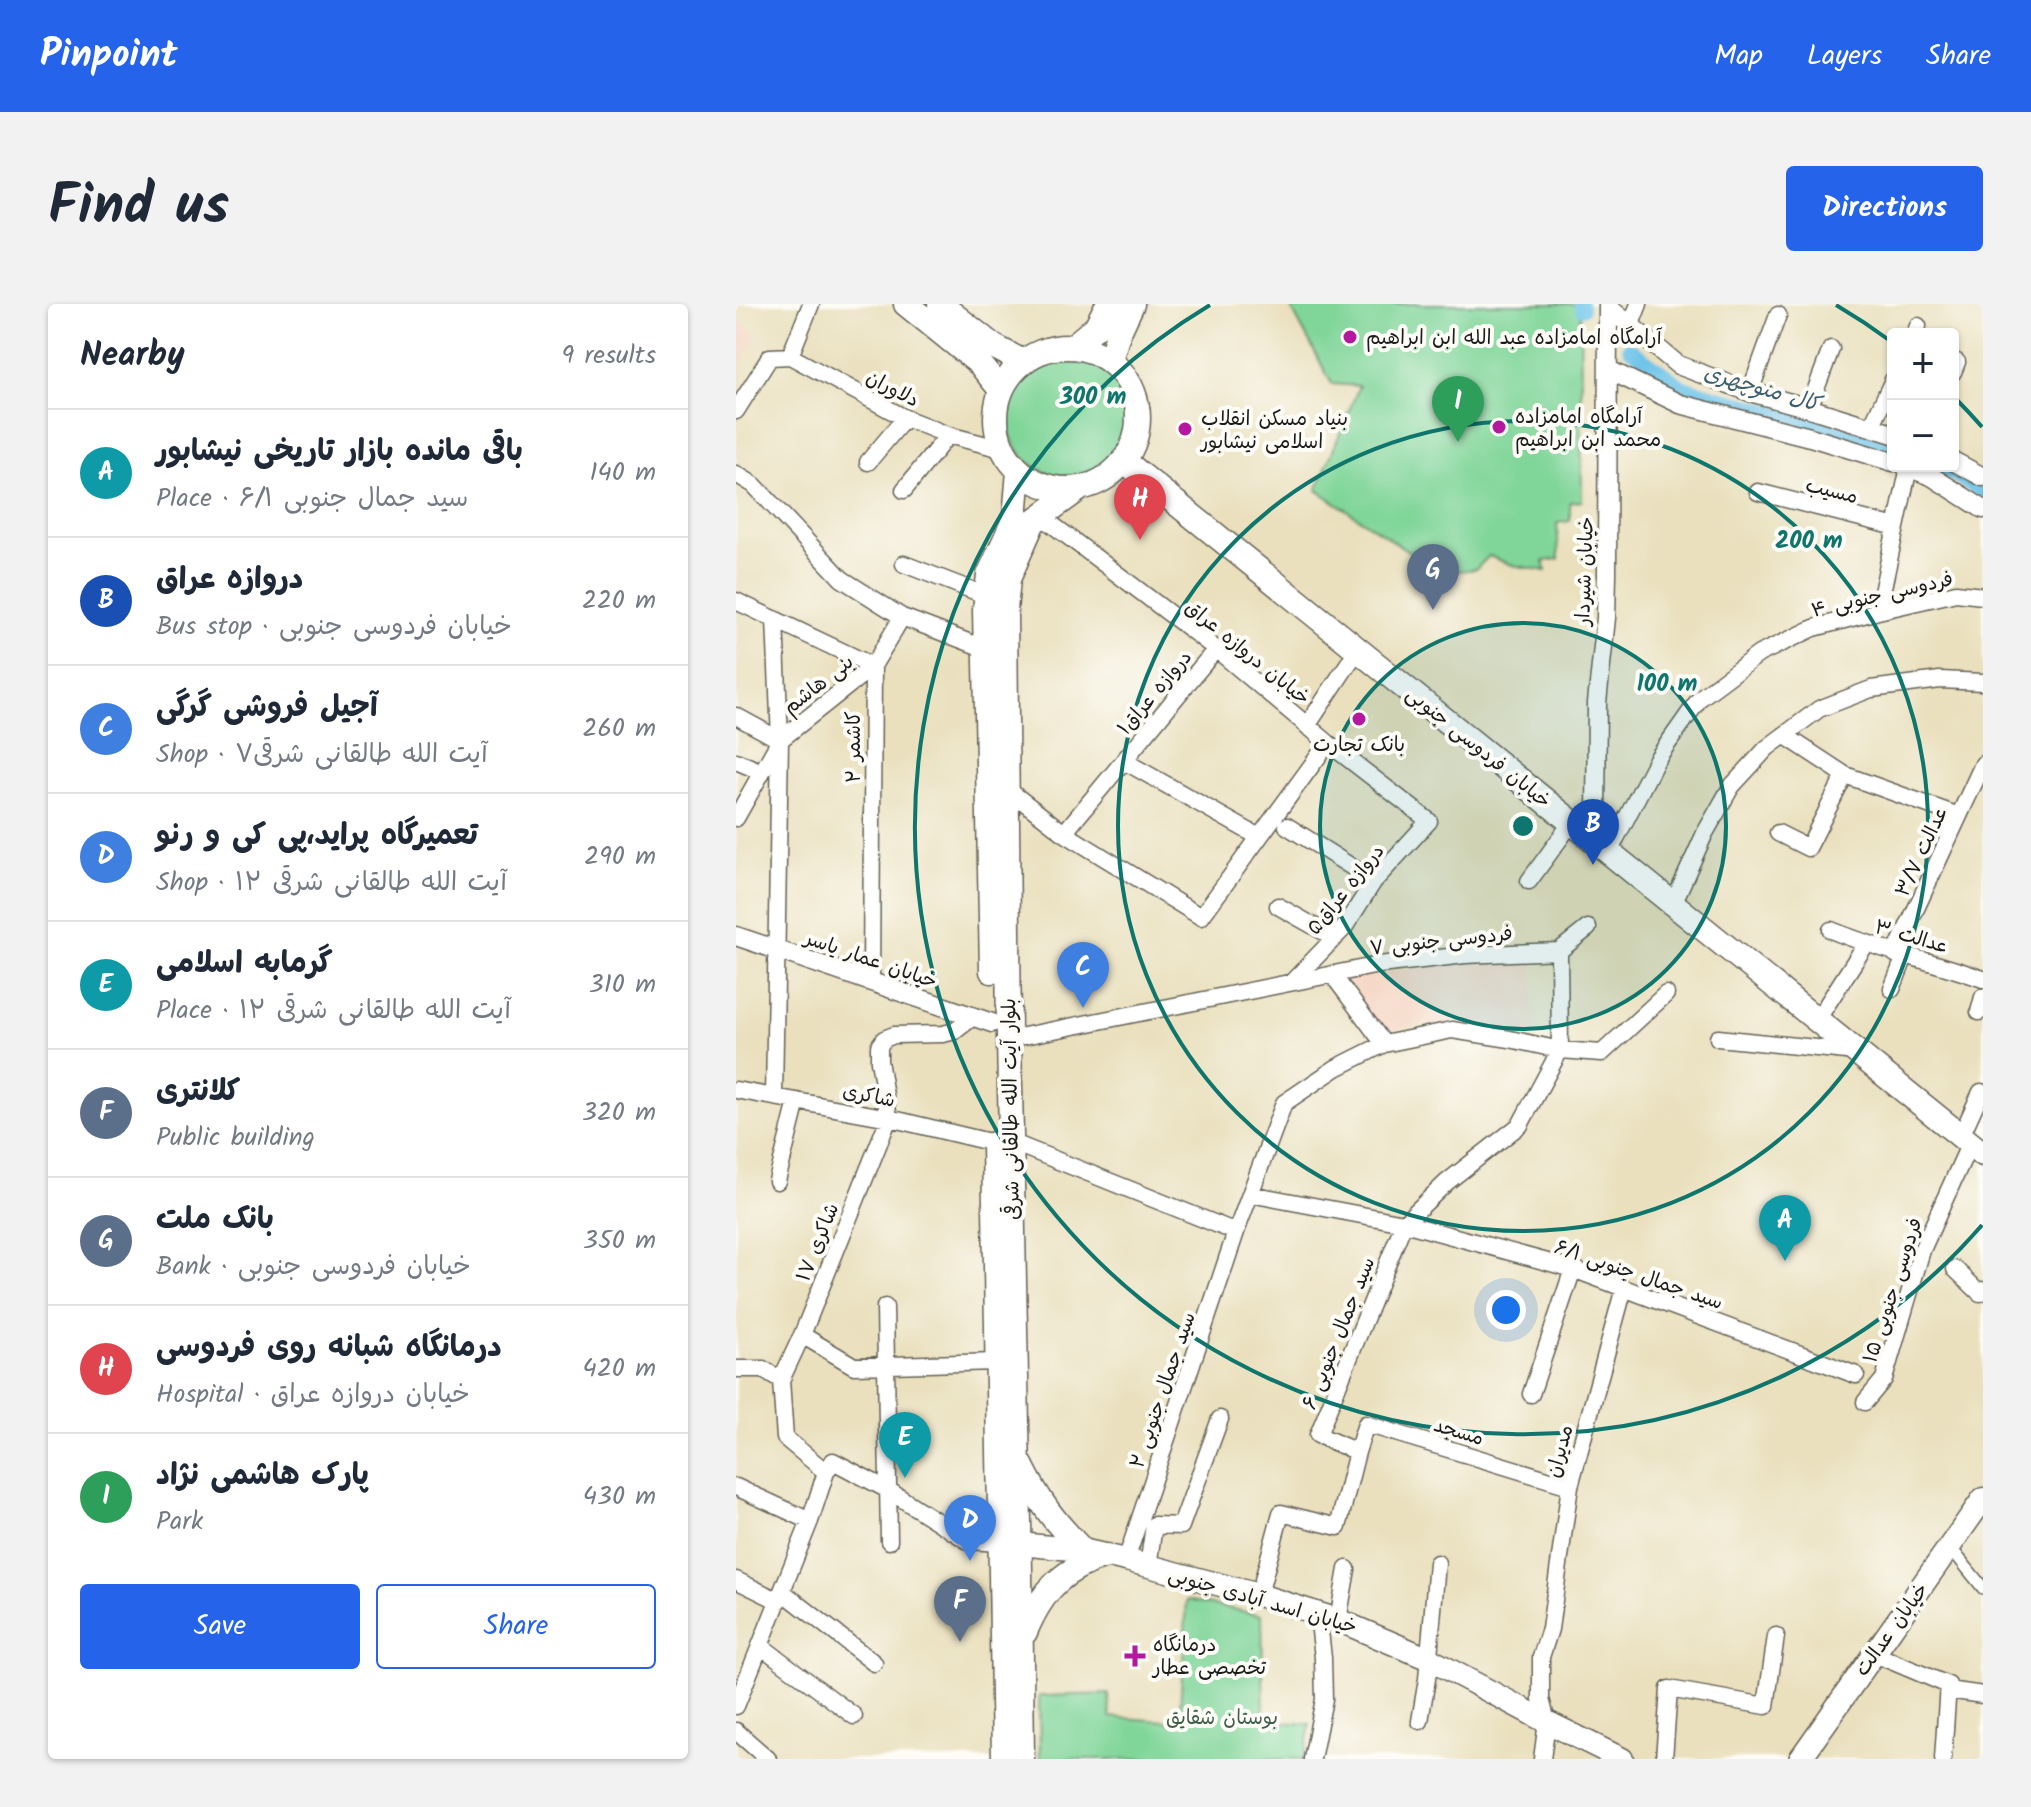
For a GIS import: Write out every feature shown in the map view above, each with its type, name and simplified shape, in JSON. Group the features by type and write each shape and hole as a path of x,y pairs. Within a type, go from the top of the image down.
{"main road":[{"path":"906,304 980,364 1001,390"},
{"path":"940,304 993,346 1023,362"},
{"path":"1072,347 1096,327 1108,304"},
{"path":"1110,360 1132,304"},
{"path":"1072,347 1110,360 1122,374 1132,390 1137,408 1137,426 1133,444 1112,474 1079,489 1063,490 1032,481 1019,471 1002,449 996,430 996,410 1001,390 1010,374 1023,362 1054,348 1072,347"},
{"name":"خیابان فردوسی جنوبی","path":"1124,461 1971,1144"},
{"name":"بلوار آیت الله طالقانی شرقی","path":"1004,1759 1010,1544 1017,1457 1002,1143 991,1026 985,610 989,575 1015,518 1019,471"},
{"name":"بلوار آیت الله طالقانی شرقی","path":"991,1026 1007,789 1005,610 1008,579 1033,522 1079,489"},
{"name":"بلوار آیت الله طالقانی شرقی","path":"1002,1143 997,1362 1010,1544 1021,1642 1022,1759"},
{"path":"1017,1457 1037,1497 1082,1550"},
{"name":"خیابان عدالت","path":"1800,1759 1983,1499"},
{"name":"خیابان اسد آبادی جنوبی","path":"1010,1544 1082,1550 1259,1595 1328,1616 1429,1659 1622,1759"},
{"path":"1021,1642 1040,1600 1065,1574 1085,1562 1116,1558"}],"street":[{"path":"736,411 770,357 790,356 811,304"},
{"path":"1630,327 1639,304"},
{"path":"1608,306 1678,365 1750,392 1887,432"},
{"name":"خیابان شیردار","path":"1600,845 1596,819 1597,703 1606,618 1608,306"},
{"path":"1750,392 1778,315"},
{"path":"1809,408 1831,349"},
{"name":"دلاوران","path":"790,356 905,418 948,435 1002,449"},
{"path":"1609,370 1680,404 1887,460"},
{"path":"1871,427 1887,393"},
{"path":"868,462 905,418"},
{"path":"904,490 948,435"},
{"path":"1959,464 1983,477"},
{"path":"1878,611 1896,527 1902,472"},
{"path":"1921,472 1983,509"},
{"path":"736,474 754,485 842,579 902,617 986,649"},
{"name":"مسیب","path":"1758,492 1896,527"},
{"name":"خیابان دروازه عراق","path":"1041,516 1216,649 1328,743 1429,821"},
{"path":"904,564 987,596"},
{"name":"فردوسی جنوبی ۴","path":"1600,845 1625,817 1657,759 1700,698 1759,654 1814,628 1878,611 1956,593 1983,596"},
{"path":"736,601 873,666"},
{"name":"بنی هاشم","path":"780,740 873,666 902,617"},
{"path":"774,1097 780,740 775,619"},
{"name":"دروازه عراق۱","path":"1064,833 1216,649"},
{"path":"1307,726 1358,649"},
{"name":"کاشمر ۲","path":"871,981 873,666"},
{"path":"1673,904 1705,833 1731,787 1767,748 1819,709 1871,689 1940,680 1983,682"},
{"path":"736,716 780,740"},
{"path":"1784,735 1845,775 1959,816"},
{"path":"736,818 780,740"},
{"path":"1007,789 1064,833 1201,917 1328,743"},
{"path":"736,761 762,772"},
{"path":"1124,761 1259,837"},
{"name":"عدالت ۳/۷","path":"1892,989 1900,955 1983,764"},
{"path":"1778,833 1808,848 1845,775"},
{"name":"دروازه عراق۵","path":"1292,982 1344,928 1374,881 1429,821"},
{"path":"1529,881 1572,822"},
{"path":"1287,826 1374,881"},
{"path":"1278,906 1335,938"},
{"path":"1404,1223 1447,1182 1520,1125 1560,1050 1559,951 1588,928"},
{"name":"عدالت ۳","path":"1831,930 1900,955 1983,979"},
{"name":"خیابان عمار یاسر","path":"736,936 871,981 991,1026"},
{"path":"1817,1020 1866,944"},
{"name":"فردوسی جنوبی ۷","path":"889,1118 879,1046 894,1035 943,1034 1292,982 1379,965 1465,955 1559,951"},
{"path":"1332,974 1384,1044"},
{"name":"سید جمال جنوبی ۲","path":"1116,1558 1284,1103 1336,1068 1384,1044 1452,1030 1560,1050 1602,1053 1666,994"},
{"path":"1718,1038 1857,1052"},
{"name":"شاکری","path":"736,1090 889,1118 1002,1143 1236,1232"},
{"name":"فردوسی جنوبی ۱۵","path":"1865,1402 1884,1379 1922,1250 1971,1144 1981,1092"},
{"path":"777,1181 797,1101"},
{"name":"شاکری ۱۷","path":"781,1380 889,1118"},
{"name":"سید جمال جنوبی ۶/۱","path":"1250,1194 1404,1223 1573,1269 1856,1375"},
{"name":"سید جمال جنوبی ۶","path":"1357,1452 1318,1435 1404,1223"},
{"path":"1531,1394 1573,1269"},
{"path":"1955,1269 1980,1293 1983,1290"},
{"name":"مدیران","path":"1542,1759 1547,1722 1541,1699 1541,1657 1550,1629 1570,1486 1624,1288"},
{"path":"885,1307 889,1541"},
{"path":"802,1335 854,1366 997,1362"},
{"path":"736,1369 763,1369 781,1380 785,1438 826,1472"},
{"path":"1148,1567 1154,1525 1181,1526 1220,1419"},
{"name":"مسجد","path":"1357,1452 1366,1424 1570,1486"},
{"path":"1259,1595 1281,1513 1338,1527 1357,1452"},
{"path":"736,1706 781,1597 826,1472 833,1461 888,1490 968,1541 1010,1544"},
{"path":"736,1487 810,1521"},
{"path":"1950,1547 1983,1588"},
{"path":"1420,1721 1437,1563"},
{"path":"1312,1759 1324,1699 1323,1658 1328,1616 1347,1569"},
{"path":"736,1580 781,1597 874,1663"},
{"path":"1664,1759 1669,1689 1766,1706 1776,1636"},
{"path":"761,1646 854,1716"},
{"path":"1872,1653 1948,1685 1943,1759"},
{"path":"1948,1690 1983,1695"},
{"path":"736,1731 759,1756"}],"shaded area":[{"path":"736,318 758,336 736,371"},
{"path":"1533,955 1534,1039 1444,1024 1406,1027 1384,1034 1343,976"}],"green space":[{"path":"1289,304 1580,304 1582,501 1570,502 1570,521 1557,523 1559,559 1544,561 1546,571 1512,565 1489,556 1476,569 1441,573 1317,490 1359,386 1332,384"},
{"path":"1067,358 1100,368 1116,384 1126,417 1116,450 1100,466 1067,476 1034,466 1018,450 1008,417 1018,384 1034,368"},
{"name":"بوستان شقایق","path":"1187,1600 1262,1615 1264,1721 1310,1724 1304,1759 1040,1759 1039,1696 1109,1694 1110,1717 1179,1722"}],"waterway":[{"path":"1581,304 1582,309"},
{"name":"کال منوچهری","path":"1629,348 1683,387 1887,446"},
{"name":"کال منوچهری","path":"1949,472 1983,492"}],"place":[{"name":"آرامگاه امامزاده عبد الله ابن ابراهیم","path":"1350,337"},
{"name":"آرامگاه امامزاده محمد ابن ابراهیم","path":"1499,427"},
{"name":"بنیاد مسکن انقلاب اسلامی نیشابور","path":"1185,429"},
{"name":"پارک هاشمی نژاد","path":"1458,442"},
{"name":"درمانگاه شبانه روی فردوسی","path":"1140,540"},
{"name":"بانک ملت","path":"1433,610"},
{"name":"بانک تجارت","path":"1359,719"},
{"name":"دروازه عراق","path":"1593,865"},
{"name":"آجیل فروشی گرگی","path":"1083,1008"},
{"name":"باقی مانده بازار تاریخی نیشابور","path":"1785,1261"},
{"name":"گرمابه اسلامی","path":"905,1478"},
{"name":"تعمیرگاه پراید،پی کی و رنو","path":"970,1561"},
{"name":"کلانتری","path":"960,1642"},
{"name":"درمانگاه تخصصی عطار","path":"1135,1656"}]}
